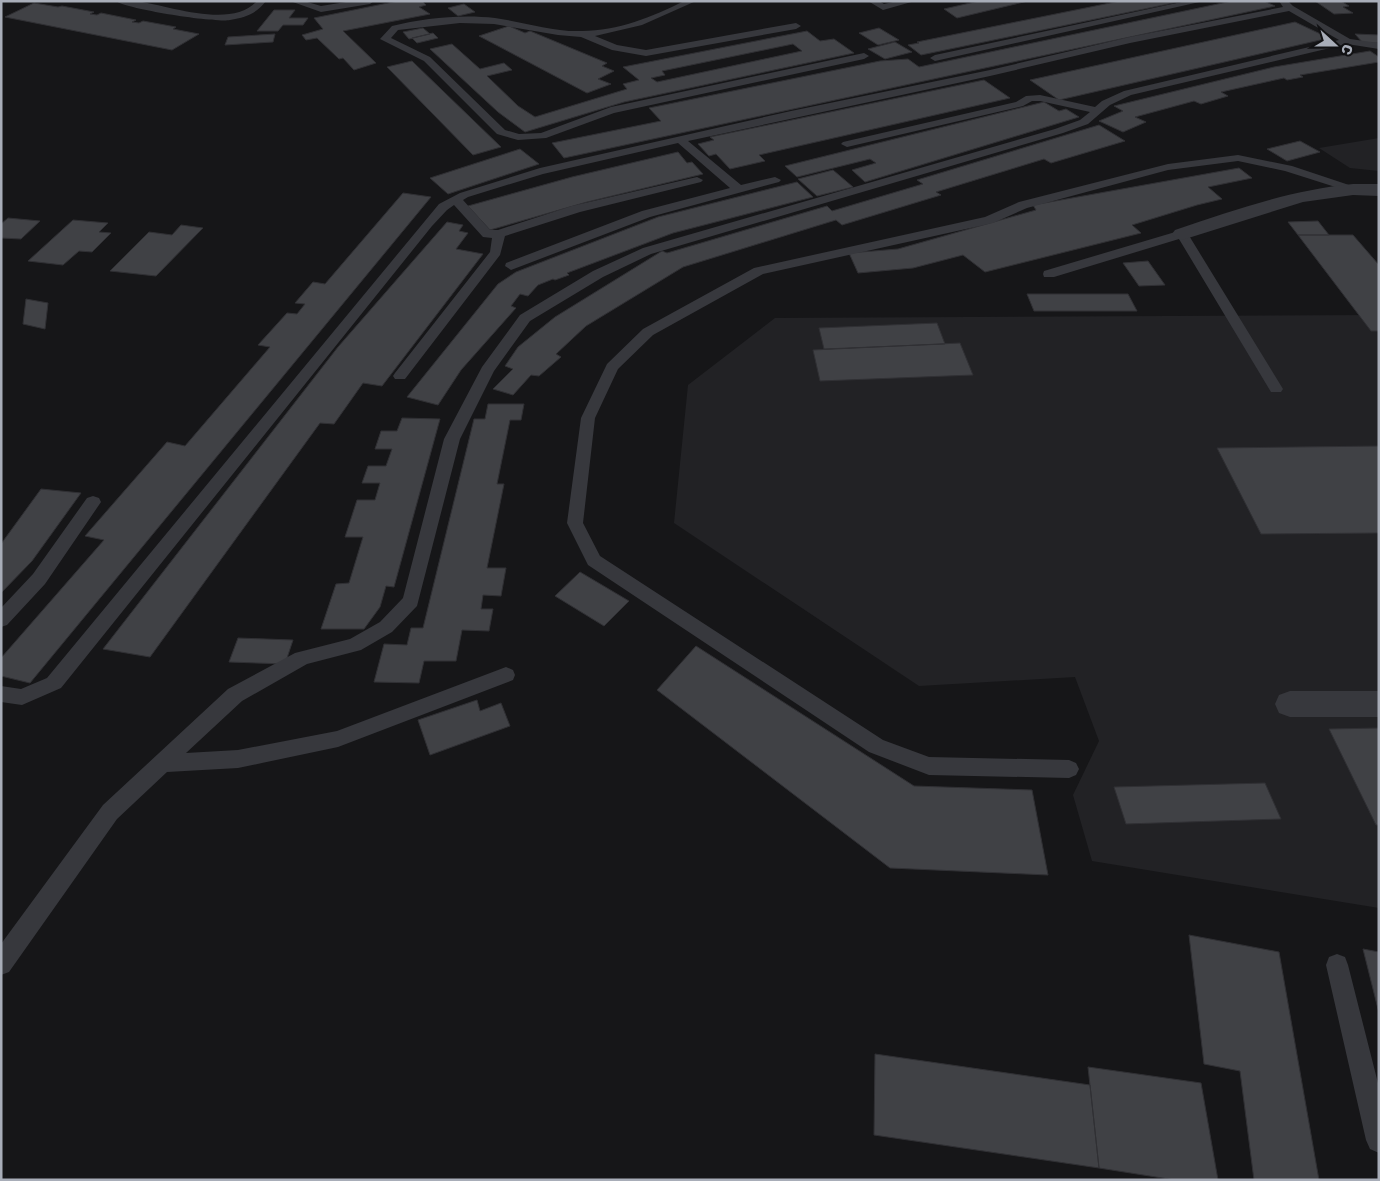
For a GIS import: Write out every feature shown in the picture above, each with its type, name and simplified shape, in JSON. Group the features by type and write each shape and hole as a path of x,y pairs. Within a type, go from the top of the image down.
{"street":[{"path":"1182,234 1296,196 1363,189 1379,210"},
{"path":"1290,704 1379,704"}],"lane":[{"path":"120,1 183,14 228,18 253,11 262,1"},
{"path":"294,1 321,9 370,1"},
{"path":"692,1 654,20 615,30 582,34 482,20 437,22 394,28 385,40 427,58 502,132 518,137 542,136 611,110 864,56"},
{"path":"872,1 883,7 911,1"},
{"path":"936,58 1200,1"},
{"path":"1,694 22,697 54,683 428,223 443,207 464,196 540,171 791,114 990,73 1287,5 1347,41 1379,46"},
{"path":"582,34 615,48 646,53 796,26"},
{"path":"1,964 110,812 236,695 302,658 354,646 386,627 411,602 452,439 487,370 524,318 598,274 647,251 1058,131 1084,122 1106,103 1128,93 1347,41"},
{"path":"847,144 1019,104 1030,98 1053,100 1096,110"},
{"path":"680,139 738,189"},
{"path":"1069,769 929,766 876,746 594,560 575,522 588,418 612,366 648,332 759,271 989,220 1023,205 1168,167 1238,158 1288,168 1363,189"},
{"path":"456,200 487,234 500,234 576,209 697,180"},
{"path":"511,266 646,214 776,180"},
{"path":"400,376 496,252 500,234"},
{"path":"1049,274 1182,234 1276,388"},
{"path":"1,620 39,579 92,502"},
{"path":"163,763 238,759 338,739 506,675"},
{"path":"1337,965 1379,1140"}],"shaded area":[{"path":"1379,138 1379,171 1350,168 1319,148"},
{"path":"1379,315 1379,908 1092,861 1073,795 1099,741 1075,677 919,686 674,523 688,385 775,318"}],"building":[{"path":"398,1 422,1 426,5 419,7 430,14 343,31 376,63 354,70 343,58 339,59 317,38 306,40 302,35 323,29 314,18"},
{"path":"979,1 1028,1 957,18 944,9"},
{"path":"1120,1 1183,1 921,55 908,45 919,43 917,42"},
{"path":"1232,1 1264,1 1275,6 564,158 552,143 661,121 649,108 880,61 908,59 919,67"},
{"path":"1315,1 1341,1 1349,6 1343,7 1353,13 1334,14"},
{"path":"34,3 94,12 90,14 97,15 101,13 136,20 132,22 139,23 143,21 176,27 173,29 199,34 172,50 5,17"},
{"path":"464,4 475,12 458,16 448,8"},
{"path":"274,10 295,10 289,18 308,18 303,25 283,25 278,31 257,31"},
{"path":"1295,22 1329,38 1059,100 1030,80"},
{"path":"509,26 525,33 530,31 607,63 602,66 614,71 598,79 611,84 587,93 479,36"},
{"path":"423,28 430,34 409,39 403,32"},
{"path":"879,28 899,40 878,45 859,33"},
{"path":"807,31 820,41 834,39 854,53 624,102 525,132 498,112 430,49 452,44 480,69 504,63 512,70 487,76 518,106 535,117 627,89 623,84 639,80 623,67","holes":["793,44 802,51 657,82 651,78 665,75 662,71"]},
{"path":"433,33 438,38 417,43 412,38"},
{"path":"275,34 273,42 225,45 228,37"},
{"path":"1355,34 1379,35 1379,43 1363,43"},
{"path":"895,42 912,52 885,59 868,49"},
{"path":"1370,51 1379,57 1379,62 1300,75 1303,77 1287,80 1284,78 1221,92 1228,96 1201,104 1194,101 1135,117 1146,122 1123,132 1099,121 1123,111 1114,106 1274,67"},
{"path":"412,61 501,147 473,155 387,67"},
{"path":"984,80 1010,98 759,155 765,161 730,169 716,154 709,156 698,144 714,140 710,137"},
{"path":"1044,102 1059,111 1066,109 1079,117 865,182 852,170 876,163 870,159 797,177 785,166"},
{"path":"1099,125 1125,141 1051,163 1044,159 936,192 941,195 842,225 836,220 683,267 586,326 556,354 561,357 539,376 531,375 513,395 493,389 513,369 505,366 518,347 555,317 662,251 667,253 827,206 832,211 923,184 917,180"},
{"path":"1300,141 1320,152 1287,161 1267,149"},
{"path":"520,149 539,164 448,194 430,178"},
{"path":"678,152 687,163 692,162 703,174 587,202 490,230 468,206 572,177"},
{"path":"1239,168 1252,178 1208,187 1222,199 1132,225 1141,233 985,272 963,255 913,268 858,273 849,253 898,249 1036,210 1033,205"},
{"path":"833,170 853,187 817,196 798,179"},
{"path":"797,182 813,197 673,233 567,273 569,275 538,285 528,296 520,294 511,306 516,308 461,370 438,405 407,397 498,284 516,272 658,217"},
{"path":"403,193 431,197 30,683 1,676 1,658 104,540 85,536 167,442 185,446 270,347 258,345 287,313 297,314 305,304 295,303 313,282 325,284"},
{"path":"8,218 40,221 21,239 1,238 1,224"},
{"path":"73,220 108,223 99,232 111,233 92,252 79,251 63,265 28,261"},
{"path":"1318,221 1329,235 1298,235 1288,222"},
{"path":"447,222 463,225 459,231 468,233 456,249 483,254 382,386 363,383 334,424 320,423 150,657 103,649 338,347"},
{"path":"181,225 203,228 156,276 110,271 149,232 172,235"},
{"path":"1298,235 1353,235 1379,265 1379,331 1371,331"},
{"path":"1148,261 1165,285 1139,286 1123,263"},
{"path":"1027,294 1128,294 1137,311 1034,311"},
{"path":"26,299 48,303 45,329 23,324"},
{"path":"937,323 945,344 824,349 819,328"},
{"path":"960,343 973,375 820,381 813,350"},
{"path":"488,404 524,404 521,420 510,420 497,484 504,484 487,568 506,568 501,596 483,595 481,609 493,609 489,631 462,630 456,661 424,661 419,683 374,682 384,644 407,645 411,628 423,628 474,419 485,419"},
{"path":"402,418 440,419 394,587 386,586 380,607 364,629 321,629 336,584 349,583 363,537 345,537 357,500 375,500 380,483 362,483 368,466 386,466 392,449 375,449 381,431 397,431"},
{"path":"1379,446 1379,533 1261,534 1217,448"},
{"path":"41,489 81,493 32,561 1,593 1,544"},
{"path":"580,572 629,601 604,626 555,596"},
{"path":"238,638 293,640 285,664 229,662"},
{"path":"696,646 914,786 1032,790 1048,875 890,868 657,690"},
{"path":"477,700 480,711 501,703 510,726 430,755 418,720"},
{"path":"1379,728 1379,825 1376,825 1329,729"},
{"path":"1265,783 1281,819 1126,824 1114,787"},
{"path":"1189,935 1279,952 1319,1180 1254,1180 1240,1071 1204,1064"},
{"path":"1363,949 1379,952 1379,1013"},
{"path":"875,1054 1090,1085 1099,1168 874,1135"},
{"path":"1088,1067 1201,1083 1218,1180 1175,1180 1099,1168"}]}
